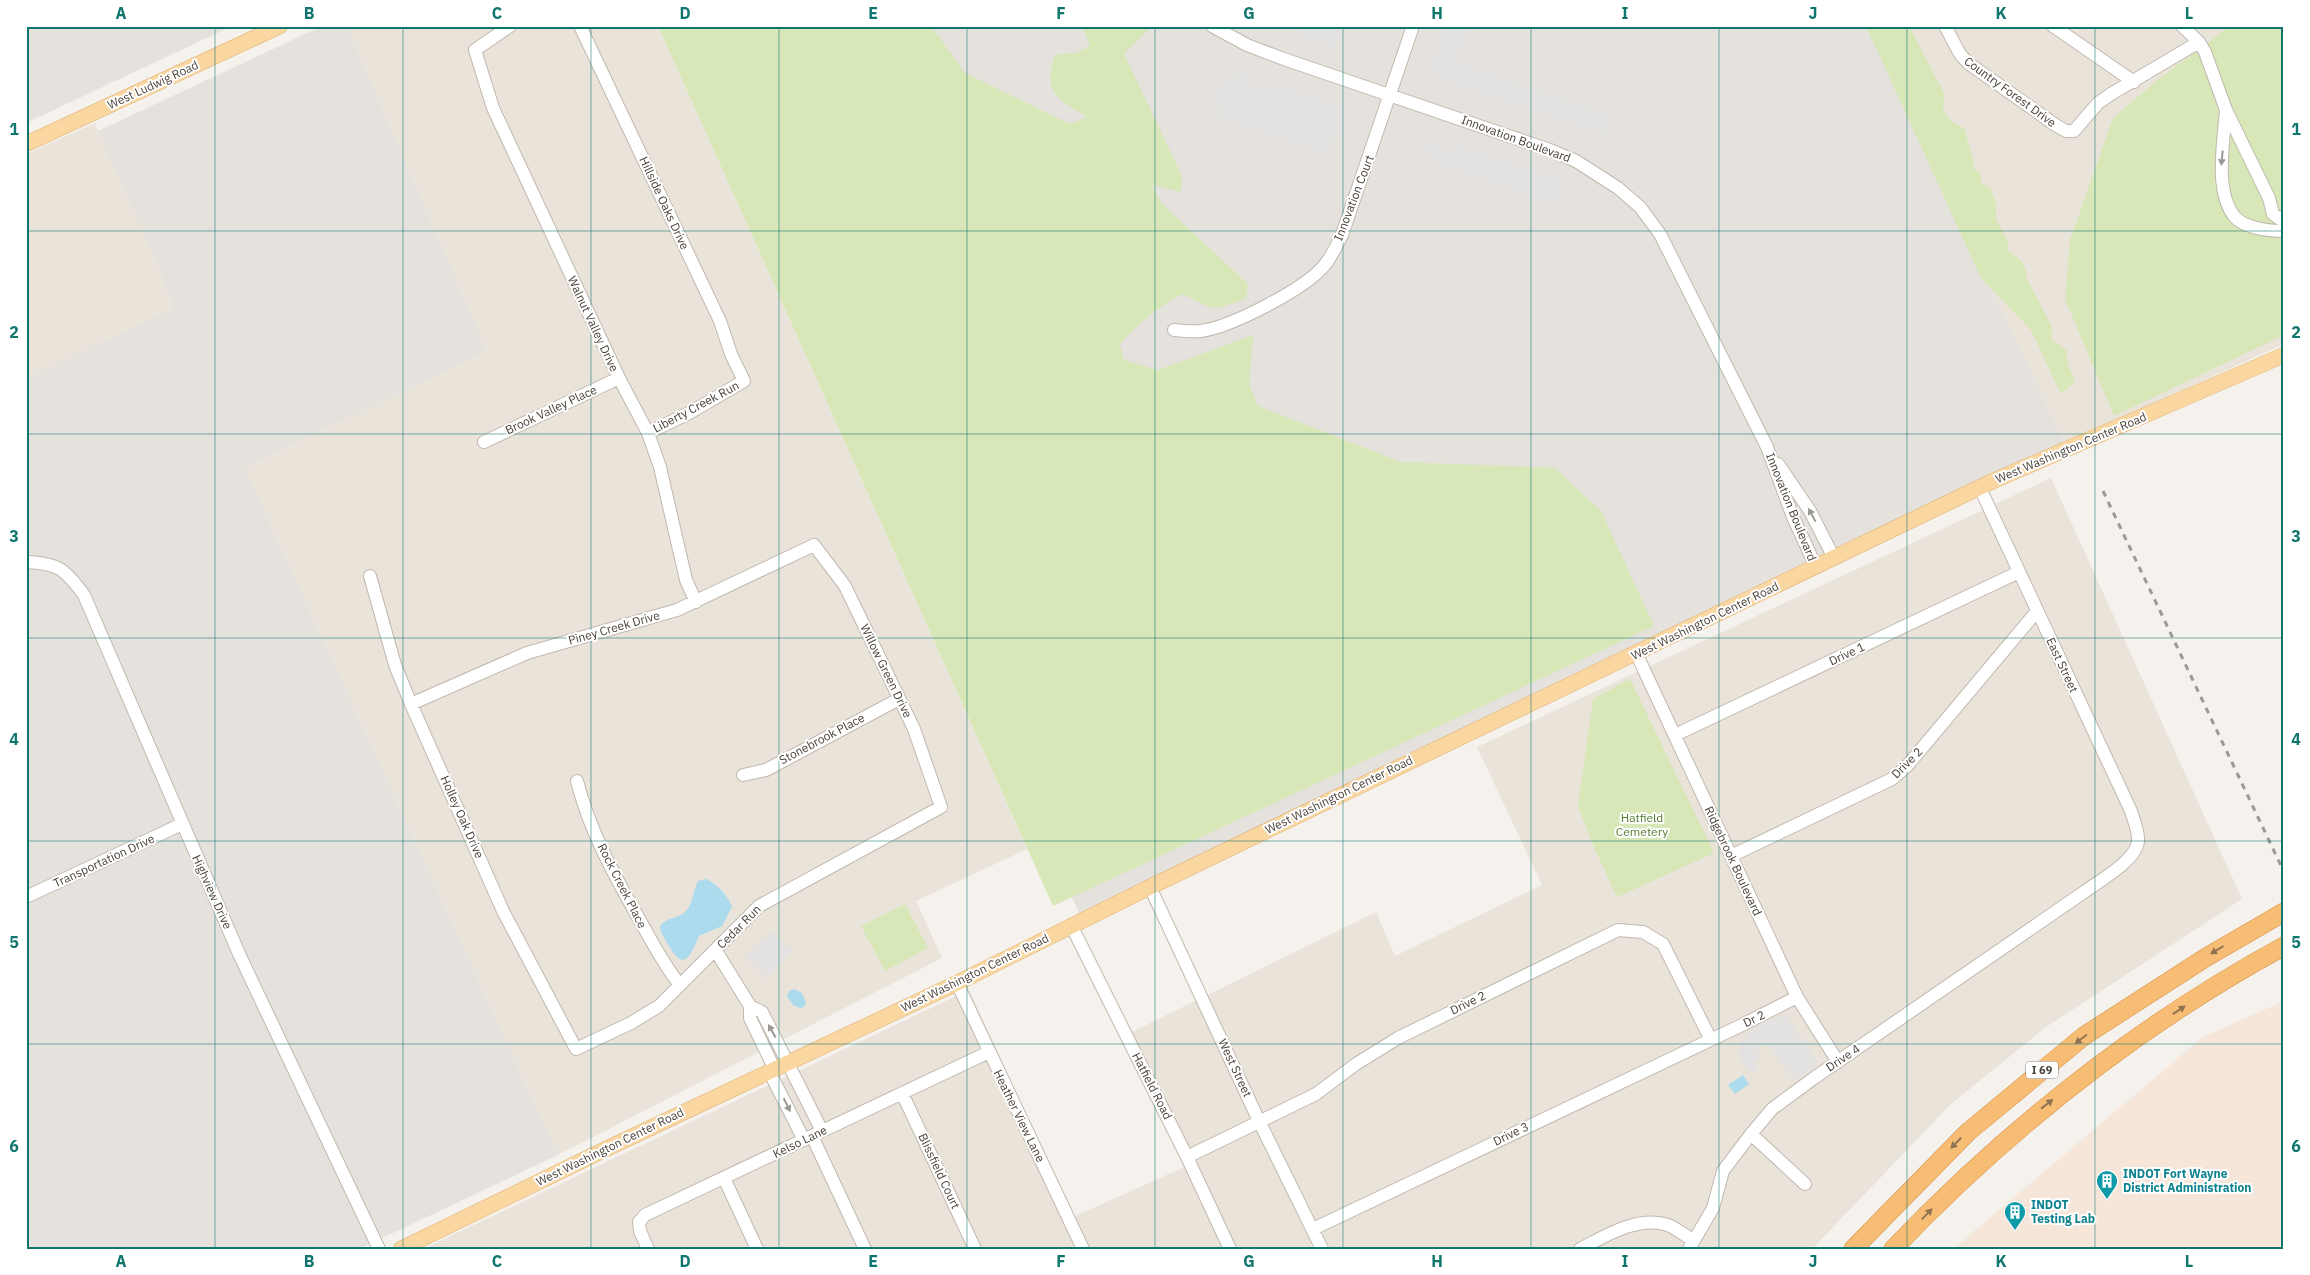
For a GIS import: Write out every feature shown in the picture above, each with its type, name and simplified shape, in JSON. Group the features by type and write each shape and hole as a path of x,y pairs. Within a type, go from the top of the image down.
{"highway":[{"name":"I 69","path":"1853,1249 1968,1132 2084,1036 2205,958 2284,912"},
{"name":"I 69","path":"1893,1249 1987,1156 2100,1062 2215,987 2279,949"}],"main road":[{"name":"West Ludwig Road","path":"26,144 280,26"},
{"name":"West Washington Center Road","path":"401,1249 772,1069 957,983 1071,925 1980,488 2284,355"}],"street":[{"name":"Walnut Valley Drive","path":"510,26 475,50 493,108 618,378 648,433 660,467 686,580 696,602"},
{"name":"Hillside Oaks Drive","path":"580,26 720,321 731,354 744,381"},
{"name":"Innovation Boulevard","path":"1212,26 1247,45 1269,54 1390,94 1576,161 1618,188 1640,207 1660,234 1678,266 1767,447 1793,517 1816,567"},
{"name":"Innovation Court","path":"1174,330 1201,331 1224,324 1282,297 1308,282 1324,266 1342,235 1414,26"},
{"name":"Country Forest Drive","path":"1945,26 1968,63 2057,126 2074,131 2098,103 2199,42"},
{"path":"2053,26 2134,82"},
{"path":"2182,26 2199,42 2205,52 2226,110 2269,198 2273,214 2280,219 2284,219"},
{"path":"2226,110 2221,168 2227,204 2234,217 2252,226 2284,231"},
{"name":"Brook Valley Place","path":"484,442 618,378"},
{"name":"Liberty Creek Run","path":"648,433 692,412 744,381"},
{"name":"Innovation Boulevard","path":"1767,447 1810,510 1834,558"},
{"name":"East Street","path":"1980,488 2131,811 2136,826 2138,843"},
{"name":"Piney Creek Drive","path":"411,704 527,652 677,610 814,545"},
{"name":"Willow Green Drive","path":"814,545 845,586 914,729 941,806"},
{"name":"Highview Drive","path":"26,562 48,562 68,575 84,594 182,824 273,1028 379,1249"},
{"name":"Drive 1","path":"1675,735 2019,572"},
{"name":"Holley Oak Drive","path":"370,576 395,665 411,704 503,911 576,1049"},
{"name":"Drive 2","path":"1731,856 1892,779 1907,766 2037,611"},
{"name":"Ridgebrook Boulevard","path":"1637,654 1797,997 1838,1062"},
{"name":"Stonebrook Place","path":"743,775 766,770 899,699"},
{"name":"Rock Creek Place","path":"578,780 584,806 613,872 666,965 680,985"},
{"name":"Cedar Run","path":"576,1049 638,1019 659,1006 716,951 758,906 941,806"},
{"name":"Transportation Drive","path":"26,897 182,824"},
{"name":"Drive 4","path":"1580,1249 1623,1228 1644,1223 1667,1225 1692,1245 1713,1208 1723,1172 1750,1134 1772,1109 2129,860 2138,843"},
{"name":"West Street","path":"1150,887 1259,1121 1322,1249"},
{"name":"Hatfield Road","path":"1071,925 1187,1157 1230,1249"},
{"name":"Drive 2","path":"1187,1157 1316,1094 1356,1064 1398,1038 1618,930 1643,932 1663,944 1710,1038"},
{"path":"716,951 750,1006 762,1012 788,1062 813,1136"},
{"name":"Heather View Lane","path":"957,983 1083,1249"},
{"name":"Dr 2","path":"1710,1038 1744,1024 1797,997"},
{"path":"750,1006 750,1018 772,1069 813,1136 866,1249"},
{"name":"Drive 3","path":"1313,1229 1710,1038"},
{"name":"Kelso Lane","path":"648,1249 640,1231 639,1222 645,1215 989,1052"},
{"name":"Blissfield Court","path":"902,1093 975,1249"},
{"path":"1750,1134 1805,1184"},
{"path":"724,1178 757,1249"}],"shaded area":[{"path":"26,26 232,26 26,123"},
{"path":"322,26 347,26 487,351 245,468 558,1155 359,1249 26,1249 26,378 173,309 159,268 98,131"},
{"path":"347,26 658,26 1027,849 916,901 942,958 558,1155 245,468 487,351"},
{"path":"673,26 1867,26 2065,443 1080,915"},
{"path":"1300,26 1342,26 1335,51 1296,38"},
{"path":"1443,26 1471,26 1459,61 1613,113 1606,138 1434,80 1436,72 1429,69"},
{"path":"1867,26 2284,26 2284,344 2065,443"},
{"path":"1235,68 1249,72 1247,80 1271,88 1274,80 1346,104 1343,112 1354,116 1346,137 1337,134 1330,157 1215,120 1218,110 1210,107 1221,74 1232,78"},
{"path":"95,123 159,268 173,310 26,378 26,154"},
{"path":"1427,135 1436,138 1446,148 1452,150 1454,142 1568,180 1559,207 1427,163 1430,154 1422,151"},
{"path":"2051,478 2242,899 2046,1027 1951,1104 1812,1249 423,1249 969,990 1073,1217 1187,1166 1126,1035 1376,912 1395,956 1542,885 1477,747"},
{"path":"771,931 793,951 766,979 744,957"},
{"path":"2284,1001 2284,1249 1953,1249 2203,1037"},
{"path":"1785,1013 1818,1061 1816,1066 1794,1081 1767,1043 1758,1050 1762,1056 1753,1063 1760,1073 1749,1071 1738,1056 1741,1042 1752,1029"}],"green space":[{"path":"658,26 931,26 965,73 1070,124 1087,117 1055,94 1051,79 1055,55 1077,53 1090,45 1082,26 1152,26 1124,54 1182,176 1181,192 1152,185 1163,205 1248,284 1246,298 1227,306 1214,308 1201,304 1183,294 1165,304 1148,316 1120,345 1124,360 1158,370 1253,335 1249,385 1258,406 1401,462 1555,468 1601,511 1654,626 1053,906"},
{"path":"1866,26 1909,26 1944,93 1943,109 1950,121 1964,128 1974,163 1972,168 1980,172 1981,183 1990,188 1996,204 1996,219 2008,242 2008,251 2025,268 2026,277 2052,327 2051,339 2066,350 2068,364 2075,381 2061,394 2031,330 1981,278"},
{"path":"2230,26 2284,26 2284,335 2114,416 2065,299 2070,240 2113,118 2159,79"},
{"name":"Hatfield Cemetery","path":"1630,679 1714,853 1617,897 1592,843 1578,806 1593,699"},
{"path":"905,904 928,948 885,971 861,926"}],"water":[{"path":"706,879 722,891 732,907 722,926 699,936 688,957 684,960 676,956 662,934 660,926 688,909 698,881"},
{"path":"794,989 802,993 806,1002 804,1007 800,1008 793,1005 787,996 789,991"},
{"path":"1743,1075 1749,1084 1735,1094 1728,1085"}],"railway":[{"path":"2103,491 2284,872"}],"place":[{"name":"INDOT Fort Wayne District Administration","path":"2107,1200"},
{"name":"INDOT Testing Lab","path":"2015,1231"}]}
